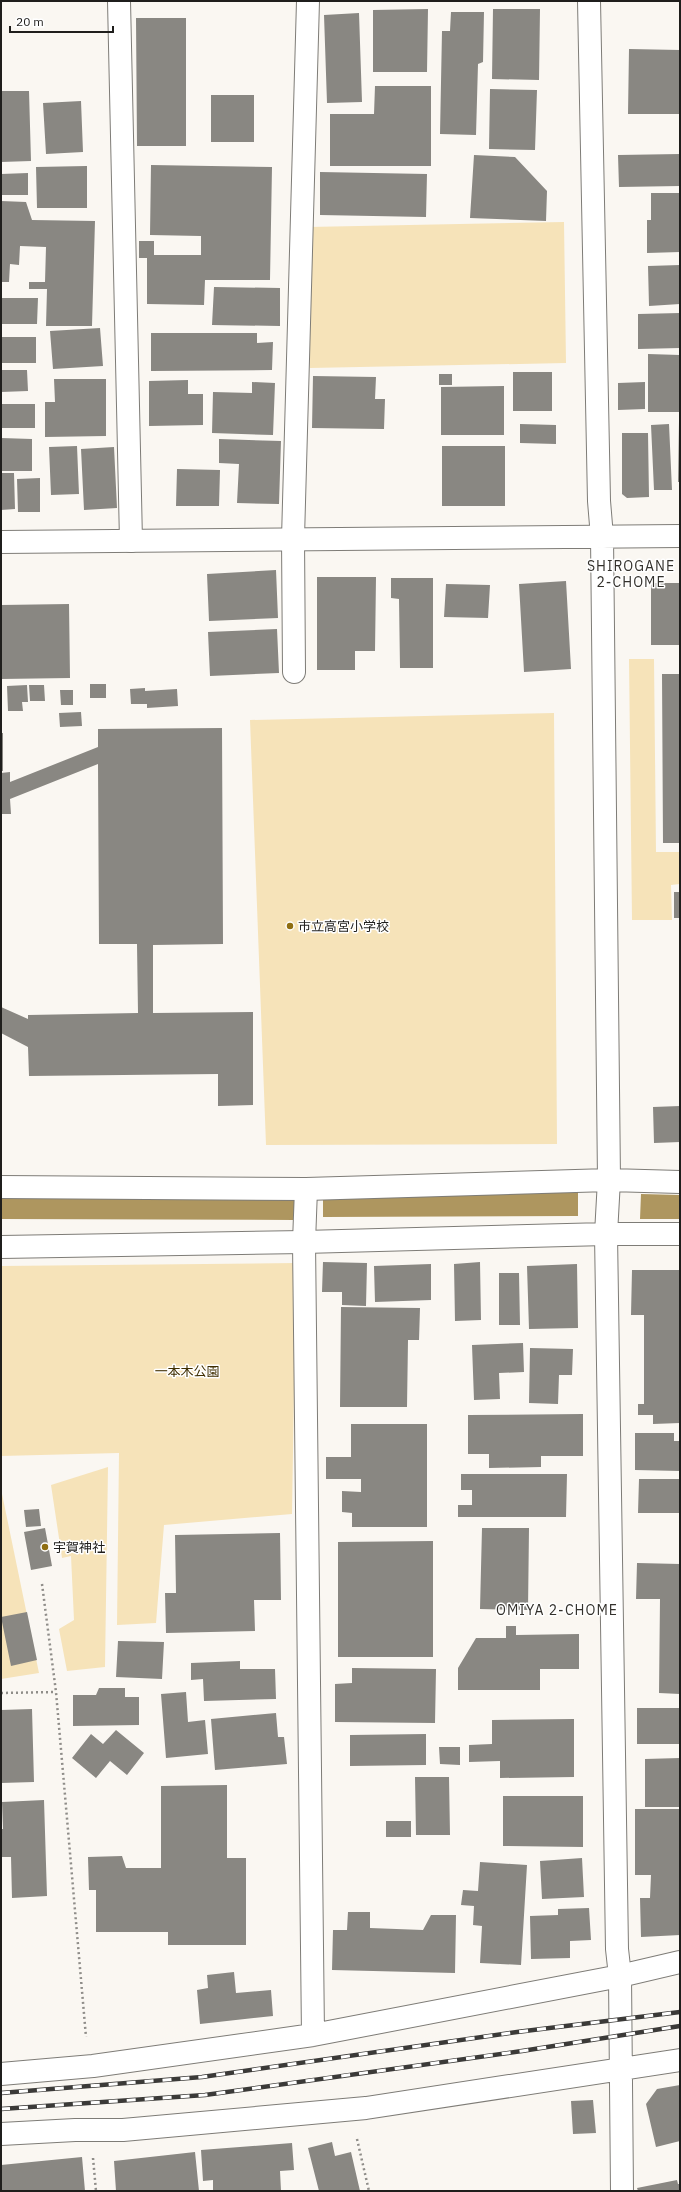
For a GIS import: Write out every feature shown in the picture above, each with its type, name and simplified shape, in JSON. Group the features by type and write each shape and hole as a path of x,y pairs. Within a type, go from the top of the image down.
{"street":[{"path":"119,1 131,541"},
{"path":"294,672 293,538 308,1"},
{"path":"589,1 599,494 602,537 609,1180 606,1234 617,1941 620,1976 622,2191"},
{"path":"1,542 293,538 680,536"},
{"path":"1,1187 306,1189 609,1180 680,1182"},
{"path":"306,1189 304,1242 313,2035"},
{"path":"1,1247 304,1242 606,1234 680,1234"},
{"path":"1,2074 93,2066 313,2035 620,1976 680,1962"},
{"path":"1,2134 75,2130 123,2130 366,2108 680,2060"}],"path":[{"path":"42,1584 56,1692 87,2043"},
{"path":"1,1693 56,1692"},
{"path":"355,2132 370,2191"},
{"path":"92,2155 96,2191"}],"green space":[{"path":"564,222 566,363 310,368 308,227"},
{"path":"629,659 654,659 656,852 680,852 680,884 671,885 672,920 632,920"},
{"path":"554,713 557,1144 266,1145 250,720"},
{"name":"一本木公園","path":"296,1263 292,1514 164,1525 156,1623 117,1625 119,1453 1,1456 1,1266"},
{"path":"108,1467 105,1667 67,1671 59,1629 74,1620 71,1556 62,1558 51,1485"},
{"path":"1,1489 39,1673 1,1679"}],"shaded area":[{"path":"578,1192 578,1216 323,1217 323,1194"},
{"path":"641,1194 680,1195 680,1219 640,1219"},
{"path":"1,1197 295,1197 295,1220 1,1219"}],"building":[{"path":"428,9 427,72 373,72 373,10"},
{"path":"493,9 540,9 539,80 492,79"},
{"path":"451,12 484,12 483,62 478,64 476,135 440,134 442,31 450,31"},
{"path":"359,13 362,102 327,103 324,15"},
{"path":"136,18 186,18 186,146 137,146"},
{"path":"629,49 680,50 680,114 628,114"},
{"path":"375,86 431,86 431,166 330,166 330,114 374,114"},
{"path":"490,89 537,90 535,150 489,149"},
{"path":"1,91 29,91 31,161 1,162"},
{"path":"211,95 254,95 254,142 211,142"},
{"path":"81,101 83,152 46,154 43,103"},
{"path":"680,154 680,186 619,187 618,155"},
{"path":"474,155 515,157 547,191 546,221 470,218"},
{"path":"151,165 272,167 270,280 205,280 204,305 147,304 147,258 139,258 139,241 154,241 154,255 201,255 201,236 150,235"},
{"path":"87,166 87,208 37,208 36,167"},
{"path":"320,172 427,174 426,217 320,215"},
{"path":"28,173 28,195 1,195 1,174"},
{"path":"651,193 680,193 680,252 647,253 647,220 651,220"},
{"path":"1,201 26,202 32,220 95,221 92,326 46,326 47,289 29,289 29,282 45,282 46,247 20,246 19,265 10,264 9,282 1,282"},
{"path":"680,265 680,304 649,306 648,266"},
{"path":"214,287 280,288 280,326 212,325"},
{"path":"1,298 38,298 37,324 1,324"},
{"path":"680,313 680,348 638,349 638,314"},
{"path":"100,328 103,366 53,369 50,331"},
{"path":"151,333 257,333 257,343 273,342 272,370 151,371"},
{"path":"1,337 36,337 36,363 1,363"},
{"path":"648,354 680,355 680,412 648,412"},
{"path":"1,370 27,370 28,391 1,392"},
{"path":"513,372 552,372 552,411 513,411"},
{"path":"439,374 452,374 452,385 439,385"},
{"path":"313,376 376,377 375,399 385,399 384,429 312,428"},
{"path":"54,379 106,379 106,436 45,437 45,402 55,402"},
{"path":"188,380 188,394 203,394 203,425 149,426 149,381"},
{"path":"252,382 275,383 273,435 212,433 213,392 252,393"},
{"path":"645,382 645,409 618,410 618,383"},
{"path":"504,386 504,435 441,435 441,387"},
{"path":"1,404 35,404 35,428 1,428"},
{"path":"679,421 680,482 678,482"},
{"path":"520,424 556,425 556,444 520,443"},
{"path":"669,424 672,490 654,490 651,425"},
{"path":"622,433 648,433 649,497 627,498 622,494"},
{"path":"1,438 32,439 32,471 1,471"},
{"path":"219,439 281,441 279,504 237,503 239,464 219,463"},
{"path":"77,446 79,494 51,495 49,447"},
{"path":"442,446 505,446 505,506 442,506"},
{"path":"114,447 117,508 84,510 81,449"},
{"path":"177,469 220,470 219,506 176,506"},
{"path":"1,473 14,473 15,509 1,510"},
{"path":"40,478 40,512 18,512 17,479"},
{"path":"276,570 278,618 209,621 207,574"},
{"path":"317,577 376,577 375,651 355,651 355,670 317,670"},
{"path":"391,578 433,578 433,668 400,668 399,599 391,598"},
{"path":"566,581 571,669 524,672 519,584"},
{"path":"651,583 680,583 680,645 651,645"},
{"path":"446,584 490,585 488,618 444,617"},
{"path":"69,604 70,678 1,679 1,605"},
{"path":"277,629 279,673 210,676 208,632"},
{"path":"662,674 680,674 680,843 663,843"},
{"path":"90,684 106,684 106,698 90,698"},
{"path":"27,685 28,702 22,702 23,711 8,711 7,686"},
{"path":"29,685 44,685 45,701 30,701"},
{"path":"145,688 145,691 177,689 178,706 147,708 147,704 131,704 130,689"},
{"path":"60,690 73,690 73,705 61,705"},
{"path":"81,712 82,726 60,727 59,713"},
{"path":"222,728 223,944 153,945 153,1013 253,1012 253,1105 218,1106 218,1074 29,1076 28,1047 1,1033 1,1007 28,1019 28,1015 138,1013 137,944 99,944 98,764 10,799 11,814 1,814 1,773 10,772 10,782 98,747 98,729"},
{"path":"1,733 3,733 3,771 1,771"},
{"path":"674,892 680,892 680,918 674,918"},
{"path":"680,1106 680,1142 654,1143 653,1107"},
{"path":"323,1262 367,1263 366,1306 342,1305 342,1292 322,1292"},
{"path":"480,1262 481,1320 455,1321 454,1264"},
{"path":"431,1264 431,1300 375,1302 374,1266"},
{"path":"577,1264 578,1328 529,1329 527,1266"},
{"path":"632,1270 680,1270 680,1423 653,1424 653,1415 638,1415 638,1404 644,1404 644,1315 631,1315"},
{"path":"499,1273 519,1273 520,1325 499,1325"},
{"path":"341,1307 420,1308 419,1340 408,1340 407,1407 340,1407"},
{"path":"523,1343 524,1372 499,1373 500,1399 474,1400 472,1345"},
{"path":"530,1348 573,1349 572,1375 559,1375 558,1404 529,1403"},
{"path":"583,1414 583,1456 541,1456 541,1467 489,1468 489,1454 468,1454 468,1415"},
{"path":"351,1424 427,1424 427,1527 352,1527 352,1513 342,1512 342,1491 361,1492 361,1479 326,1479 326,1457 351,1457"},
{"path":"635,1433 674,1433 674,1441 680,1441 680,1471 635,1470"},
{"path":"461,1474 567,1474 566,1517 458,1517 458,1505 472,1505 472,1490 461,1490"},
{"path":"639,1479 680,1479 680,1513 638,1513"},
{"path":"39,1509 41,1526 26,1527 24,1510"},
{"path":"45,1528 52,1566 31,1570 24,1532"},
{"path":"482,1528 529,1528 528,1610 480,1609"},
{"path":"280,1533 281,1600 254,1600 255,1631 166,1633 165,1593 176,1593 175,1535"},
{"path":"433,1541 433,1657 338,1657 338,1542"},
{"path":"637,1563 680,1564 680,1694 659,1693 660,1599 636,1599"},
{"path":"27,1612 37,1660 11,1666 1,1617"},
{"path":"506,1626 516,1626 516,1635 579,1634 579,1669 540,1669 540,1690 458,1690 458,1668 476,1638 506,1638"},
{"path":"118,1641 164,1642 162,1679 116,1677"},
{"path":"240,1661 240,1669 275,1669 276,1699 204,1701 203,1679 191,1680 191,1663"},
{"path":"352,1668 436,1669 435,1723 335,1722 335,1684 352,1683"},
{"path":"99,1688 125,1688 125,1697 139,1697 139,1725 73,1726 73,1695 96,1695"},
{"path":"186,1692 188,1722 205,1720 208,1754 166,1758 161,1694"},
{"path":"637,1708 680,1708 680,1744 637,1744"},
{"path":"32,1709 34,1782 1,1783 1,1710"},
{"path":"276,1713 278,1737 284,1737 287,1764 215,1770 211,1719"},
{"path":"574,1719 574,1777 500,1778 500,1761 469,1762 469,1745 492,1744 492,1720"},
{"path":"116,1730 144,1753 127,1775 110,1761 96,1778 72,1758 91,1734 103,1744"},
{"path":"426,1734 426,1765 350,1766 350,1735"},
{"path":"439,1747 460,1747 460,1765 440,1764"},
{"path":"680,1758 680,1807 645,1807 645,1759"},
{"path":"415,1777 449,1777 450,1835 416,1835"},
{"path":"227,1785 227,1858 246,1858 246,1945 168,1945 168,1932 96,1932 96,1890 89,1890 88,1857 122,1856 126,1868 161,1868 161,1786"},
{"path":"503,1796 583,1796 583,1847 503,1846"},
{"path":"44,1800 47,1896 12,1898 11,1857 1,1857 1,1829 3,1829 2,1802"},
{"path":"635,1809 680,1809 680,1935 641,1937 640,1898 650,1898 651,1875 635,1875"},
{"path":"386,1821 411,1821 411,1837 386,1837"},
{"path":"582,1858 584,1897 542,1899 540,1861"},
{"path":"480,1862 527,1865 521,1965 480,1963 482,1926 473,1925 474,1906 461,1905 463,1890 478,1891"},
{"path":"589,1908 591,1940 570,1941 570,1958 531,1959 530,1916 558,1915 558,1909"},
{"path":"348,1912 370,1912 370,1928 423,1930 431,1915 456,1915 455,1973 332,1970 333,1930 347,1930"},
{"path":"234,1972 236,1993 271,1990 273,2016 200,2024 197,1990 208,1988 207,1975"},
{"path":"680,2085 680,2141 656,2147 646,2104 657,2089"},
{"path":"593,2100 596,2133 573,2134 571,2101"},
{"path":"332,2142 335,2156 351,2152 360,2191 319,2191 308,2148"},
{"path":"292,2143 294,2170 280,2171 281,2191 213,2191 213,2180 203,2181 201,2150"},
{"path":"195,2152 199,2191 116,2191 114,2161"},
{"path":"82,2157 85,2191 1,2191 1,2165"},
{"path":"677,2180 678,2184 680,2184 680,2191 638,2191 637,2188"}],"railway":[{"path":"1,2093 202,2077 517,2032 680,2012"},
{"path":"1,2109 205,2095 522,2051 680,2026"}],"place":[{"name":"市立高宮小学校","path":"290,926"},
{"name":"宇賀神社","path":"45,1547"}],"district":[{"name":"SHIROGANE 2-CHOME","path":"631,574"},
{"name":"OMIYA 2-CHOME","path":"557,1610"}]}
